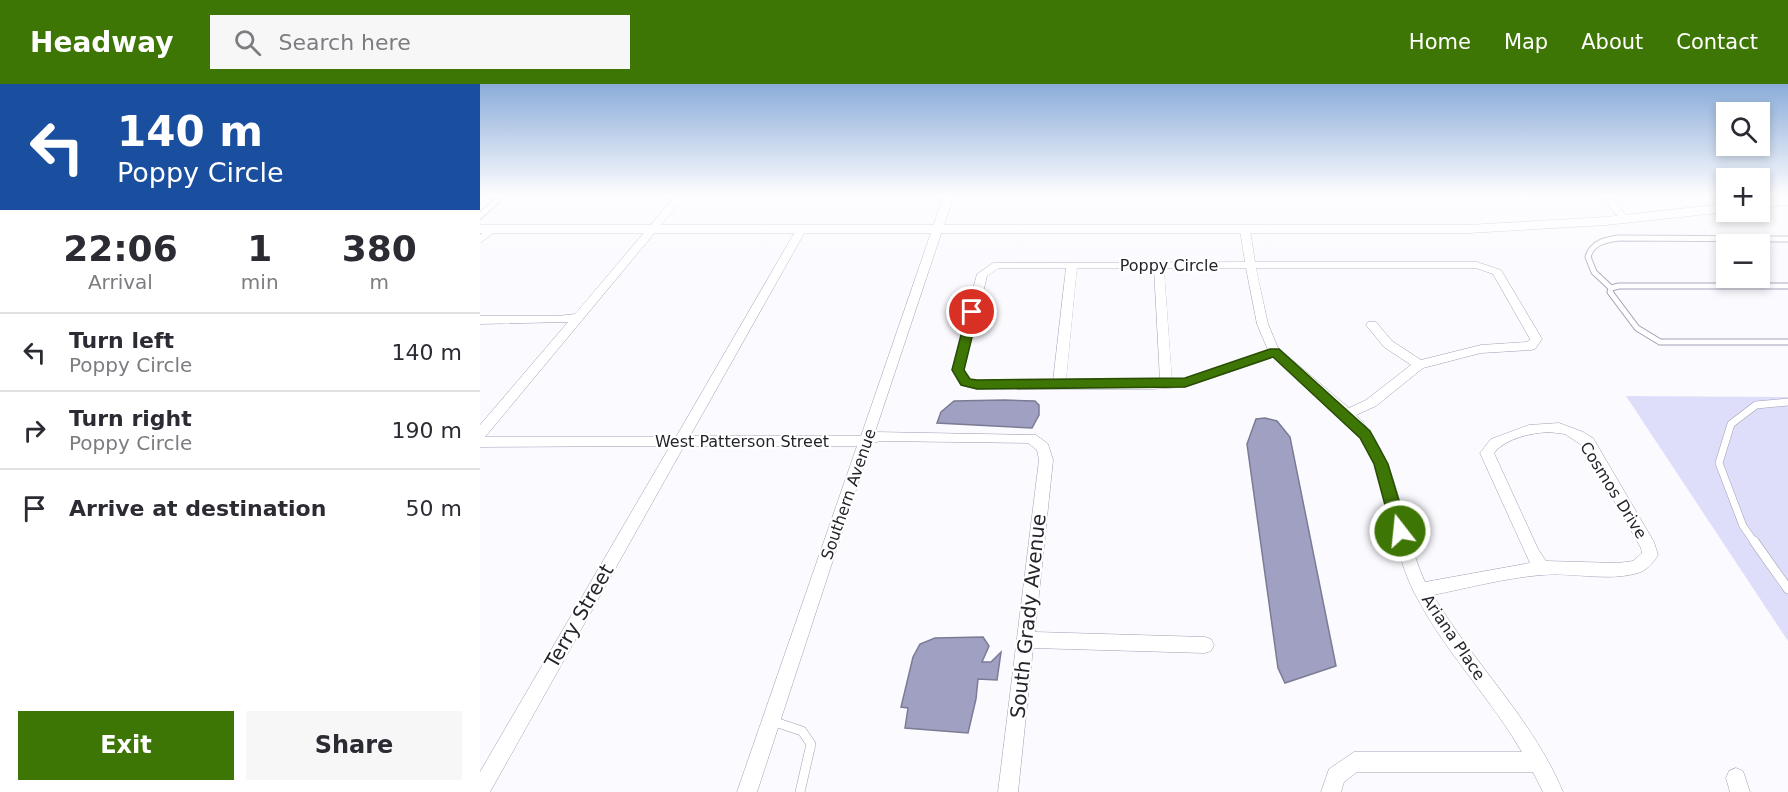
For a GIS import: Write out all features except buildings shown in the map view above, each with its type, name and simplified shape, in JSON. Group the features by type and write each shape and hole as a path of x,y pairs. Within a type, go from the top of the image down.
{"street":[{"path":"480,240 486,229 1468,230 1496,228"},
{"path":"480,434 652,229"},
{"name":"Terry Street","path":"480,791 801,230"},
{"name":"Southern Avenue","path":"747,792 938,230"},
{"name":"Ariana Place","path":"1245,230 1264,328 1275,352 1365,434 1381,464 1411,567 1421,590 1435,615 1498,701 1537,762 1553,792"},
{"name":"Poppy Circle","path":"1275,352 1193,381 1166,384 970,384 962,378 958,370 982,274 985,270 1004,264 1477,265 1497,272 1536,339 1534,342 1526,348 1481,350 1419,365 1371,403 1346,415"},
{"path":"1059,385 1072,265"},
{"path":"1159,265 1166,384"},
{"path":"480,320 558,320 578,316"},
{"path":"1372,325 1388,344 1419,365"},
{"name":"Cosmos Drive","path":"1421,590 1542,568 1618,570 1637,567 1650,555 1645,538 1588,442 1573,431 1551,426 1529,428 1493,443 1487,453 1532,553 1542,568"},
{"name":"West Patterson Street","path":"480,442 866,441 879,436 1022,436 1038,443"},
{"name":"South Grady Avenue","path":"1008,792 1046,460 1043,448 1038,443"},
{"path":"1025,640 1205,645"},
{"path":"1331,792 1336,776 1344,767 1354,762 1537,762"}],"lane":[{"path":"1788,238 1618,238 1603,241 1587,256 1586,260 1595,275 1611,288 1788,286"},
{"path":"1611,288 1610,292 1625,315 1637,330 1651,340 1660,342 1788,342"},
{"path":"1788,402 1756,405 1731,424 1719,463 1743,526 1788,589"},
{"path":"771,721 802,731 811,744 800,792"}],"shaded area":[{"path":"1626,396 1788,397 1788,641"},
{"path":"954,401 1035,401 1039,405 1039,415 1032,428 937,423 941,412"},
{"path":"1265,418 1277,421 1290,437 1336,666 1285,683 1278,668 1247,444 1256,419"},
{"path":"983,637 989,646 982,662 991,662 1001,652 997,680 978,679 968,733 905,728 908,708 901,707 913,657 920,644 935,638"}],"route":[{"path":"972,312 958,370 965,382 977,385 1185,383 1275,352 1365,434 1381,464 1400,531"}]}
